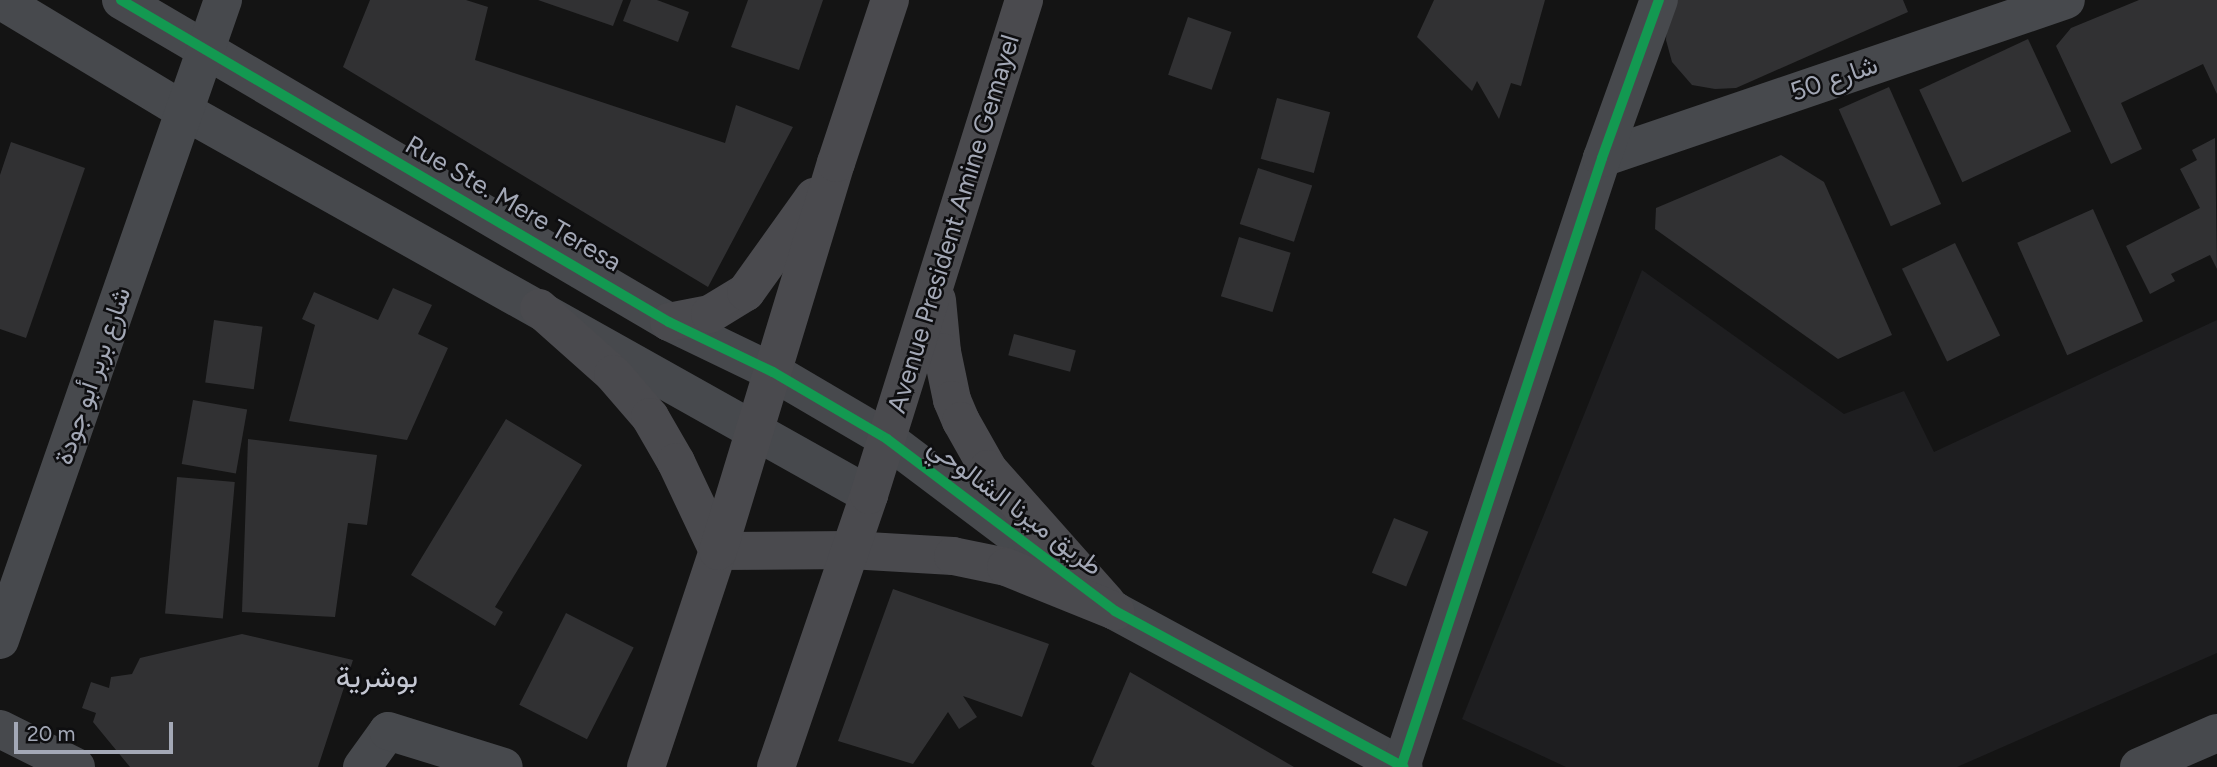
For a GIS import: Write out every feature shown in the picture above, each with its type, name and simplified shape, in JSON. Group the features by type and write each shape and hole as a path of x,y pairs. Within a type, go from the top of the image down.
{"highway":[{"path":"646,767 718,551 836,163 890,0"},
{"name":"Avenue President Amine Gemayel","path":"776,767 869,495 1024,0"},
{"path":"669,322 710,314 746,292 772,260 836,163"},
{"path":"935,281 942,352 952,400 961,421 988,469 1060,555 1115,611"},
{"path":"538,308 614,374 650,417 676,462 718,551"},
{"path":"718,551 850,550 953,556 1006,566 1115,611"}],"street":[{"path":"0,0 186,112 869,495"},
{"name":"Rue Ste. Mere Teresa","path":"121,0 669,322 773,372 887,439"},
{"name":"شارع بربر أبو جودة","path":"0,640 223,0"},
{"path":"1402,767 1602,158 1659,0"},
{"name":"شارع 50","path":"1602,158 2066,0"},
{"name":"طريق ميرنا الشالوحي","path":"887,439 1115,611 1402,767"},
{"path":"0,729 76,767"},
{"path":"362,767 388,731 503,767"},
{"path":"2139,767 2217,733"}],"shaded area":[{"path":"1642,270 1844,414 1904,391 1934,452 2217,320 2217,653 1957,767 1566,767 1462,719"}],"building":[{"path":"370,0 466,0 488,7 475,60 725,143 736,105 793,127 708,287 343,67"},
{"path":"538,0 623,0 613,26"},
{"path":"631,0 657,0 689,12 678,42 623,21"},
{"path":"748,0 823,0 799,70 731,47"},
{"path":"1434,0 1545,0 1521,86 1511,83 1499,119 1477,81 1472,91 1417,37"},
{"path":"1675,0 1903,0 1908,12 1736,88 1715,89 1692,85 1672,62 1666,40 1667,22"},
{"path":"2139,0 2217,0 2217,94 2203,64 2121,103 2142,149 2111,164 2056,46 2071,28"},
{"path":"1188,17 1231,32 1212,90 1168,75"},
{"path":"2028,39 2071,131 1962,182 1919,90"},
{"path":"1889,87 1941,204 1891,226 1839,109"},
{"path":"1277,98 1330,112 1314,173 1261,159"},
{"path":"2215,138 2217,269 2210,255 2171,274 2175,281 2150,294 2126,246 2200,208 2180,169 2197,160 2192,150"},
{"path":"11,142 85,168 26,338 0,329 0,175"},
{"path":"1781,155 1824,182 1892,335 1838,359 1655,229 1656,208"},
{"path":"1258,168 1312,186 1294,242 1240,224"},
{"path":"2093,209 2143,321 2067,355 2017,243"},
{"path":"1239,237 1291,253 1273,312 1221,296"},
{"path":"1955,243 2000,336 1947,361 1902,269"},
{"path":"393,288 432,305 418,334 448,348 407,440 289,421 315,325 302,319 314,292 378,320"},
{"path":"214,320 263,327 254,389 205,382"},
{"path":"1014,334 1076,351 1070,372 1008,355"},
{"path":"193,400 247,410 236,474 182,464"},
{"path":"506,419 582,465 495,607 503,612 495,626 411,575"},
{"path":"248,439 377,455 367,525 348,523 335,617 242,612"},
{"path":"177,477 235,482 223,619 165,613"},
{"path":"1394,518 1428,532 1406,587 1372,573"},
{"path":"893,589 1049,644 1022,717 963,696 977,717 959,729 948,712 913,764 838,741"},
{"path":"566,613 634,648 587,739 519,705"},
{"path":"242,634 353,660 318,767 130,767 93,722 96,713 82,708 91,682 109,688 111,677 132,674 140,658"},
{"path":"1130,672 1294,767 1095,767 1091,764"}],"cycle path":[{"path":"121,0 669,322 773,372 887,439 1115,611 1403,767"},
{"path":"1401,767 1602,158 1659,0"}],"district":[{"name":"بوشرية","path":"377,677"}]}
